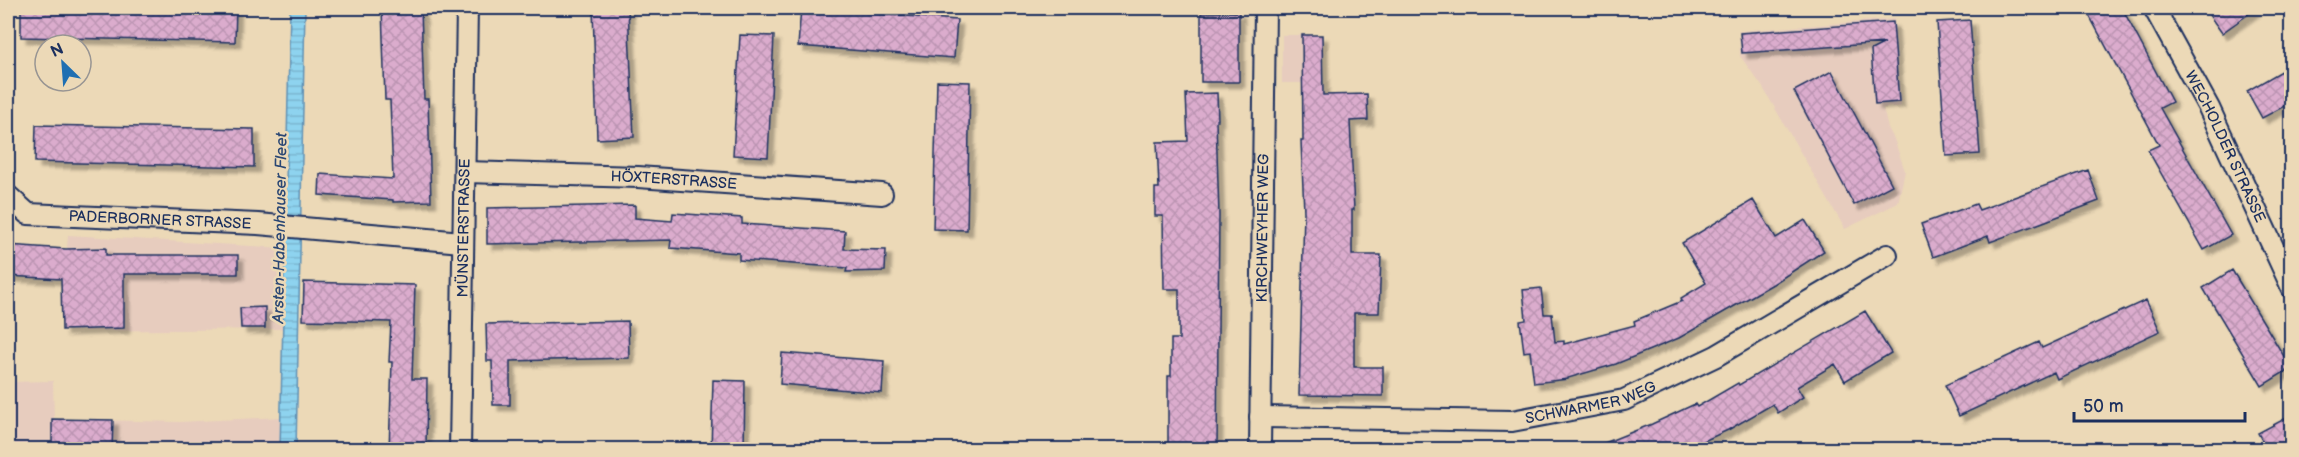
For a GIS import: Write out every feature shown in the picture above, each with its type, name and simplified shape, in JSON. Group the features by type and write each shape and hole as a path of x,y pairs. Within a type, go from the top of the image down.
{"street":[{"name":"MÜNSTERSTRASSE","path":"460,450 467,8"},
{"name":"KIRCHWEYHER WEG","path":"1260,450 1265,8"},
{"name":"WECHOLDER STRASSE","path":"2154,8 2209,108 2287,264 2292,288"},
{"name":"HÖXTERSTRASSE","path":"466,172 639,177 882,195"},
{"name":"PADERBORNER STRASSE","path":"8,196 28,214 258,224 462,242"},
{"name":"SCHWARMER WEG","path":"1260,417 1512,421 1624,400 1716,356 1887,255"}],"shaded area":[{"path":"1894,19 1901,106 1883,108 1888,128 1905,171 1898,203 1845,229 1762,86 1740,56 1739,31"},
{"path":"1282,35 1322,35 1323,83 1282,83"},
{"path":"68,235 284,248 282,329 61,331"},
{"path":"53,381 54,419 179,422 280,417 280,449 8,449 8,382"}],"water":[{"path":"290,8 305,8 296,449 280,450"}],"building":[{"path":"21,8 236,8 235,42 93,39 93,33 33,33 33,37 21,37"},
{"path":"382,8 421,8 424,99 428,99 431,201 393,202 393,200 319,195 320,174 393,179 390,100 385,100"},
{"path":"593,8 628,8 634,137 597,139"},
{"path":"801,8 957,20 954,58 798,46"},
{"path":"2104,8 2122,8 2172,102 2160,108 2231,235 2204,250 2148,150 2159,145 2089,15"},
{"path":"2204,8 2257,8 2222,33"},
{"path":"1239,12 1239,82 1201,82 1201,13"},
{"path":"1970,20 1980,154 1946,156 1937,22"},
{"path":"1893,22 1899,102 1875,104 1871,50 1885,43 1742,53 1740,33"},
{"path":"740,35 774,36 768,157 733,155"},
{"path":"1302,35 1322,35 1323,95 1367,94 1368,120 1350,121 1354,210 1352,210 1352,255 1381,255 1379,313 1354,313 1354,367 1383,367 1383,396 1299,395 1304,212 1301,141 1303,141"},
{"path":"2292,65 2292,102 2262,118 2247,91"},
{"path":"1832,71 1892,185 1854,205 1794,91"},
{"path":"937,81 970,82 967,230 933,229"},
{"path":"1217,93 1219,215 1217,450 1168,450 1168,376 1171,376 1171,339 1179,339 1179,289 1164,289 1163,216 1155,216 1155,188 1159,188 1157,142 1188,141 1186,94"},
{"path":"36,125 254,129 254,167 35,162"},
{"path":"2088,170 2099,201 1990,242 1988,236 1933,257 1921,224 1976,204 1979,210"},
{"path":"1753,200 1776,238 1805,220 1824,251 1773,284 1679,338 1616,364 1568,379 1534,383 1530,351 1524,352 1520,321 1526,320 1523,290 1541,288 1544,314 1552,314 1555,342 1564,341 1564,344 1635,325 1634,321 1682,301 1681,298 1706,283 1682,243"},
{"path":"635,205 635,218 672,221 673,213 742,218 742,224 845,231 844,249 886,250 885,271 846,272 847,268 739,260 739,253 670,248 671,240 487,244 487,208"},
{"path":"8,245 66,249 106,248 106,255 238,255 238,274 124,274 124,328 62,330 61,279 8,276"},
{"path":"2232,270 2291,368 2262,386 2203,288"},
{"path":"304,282 415,285 412,379 427,379 426,450 389,450 391,322 303,320"},
{"path":"2146,300 2160,331 2057,379 2054,372 1959,416 1945,385 2039,342 2042,348"},
{"path":"265,307 265,328 241,328 240,308"},
{"path":"1865,311 1891,353 1845,381 1835,364 1797,387 1803,397 1778,413 1773,404 1728,430 1684,450 1587,450 1695,404 1697,407"},
{"path":"628,321 629,358 510,361 510,405 493,405 492,361 487,361 486,324"},
{"path":"782,353 884,361 882,393 780,384"},
{"path":"713,380 745,381 744,450 711,450"},
{"path":"2292,415 2292,450 2267,450 2258,433"},
{"path":"52,419 113,420 112,450 52,450"}],"water label":[{"name":"Arsten-Habenhauser Fleet","path":"279,228"}]}
